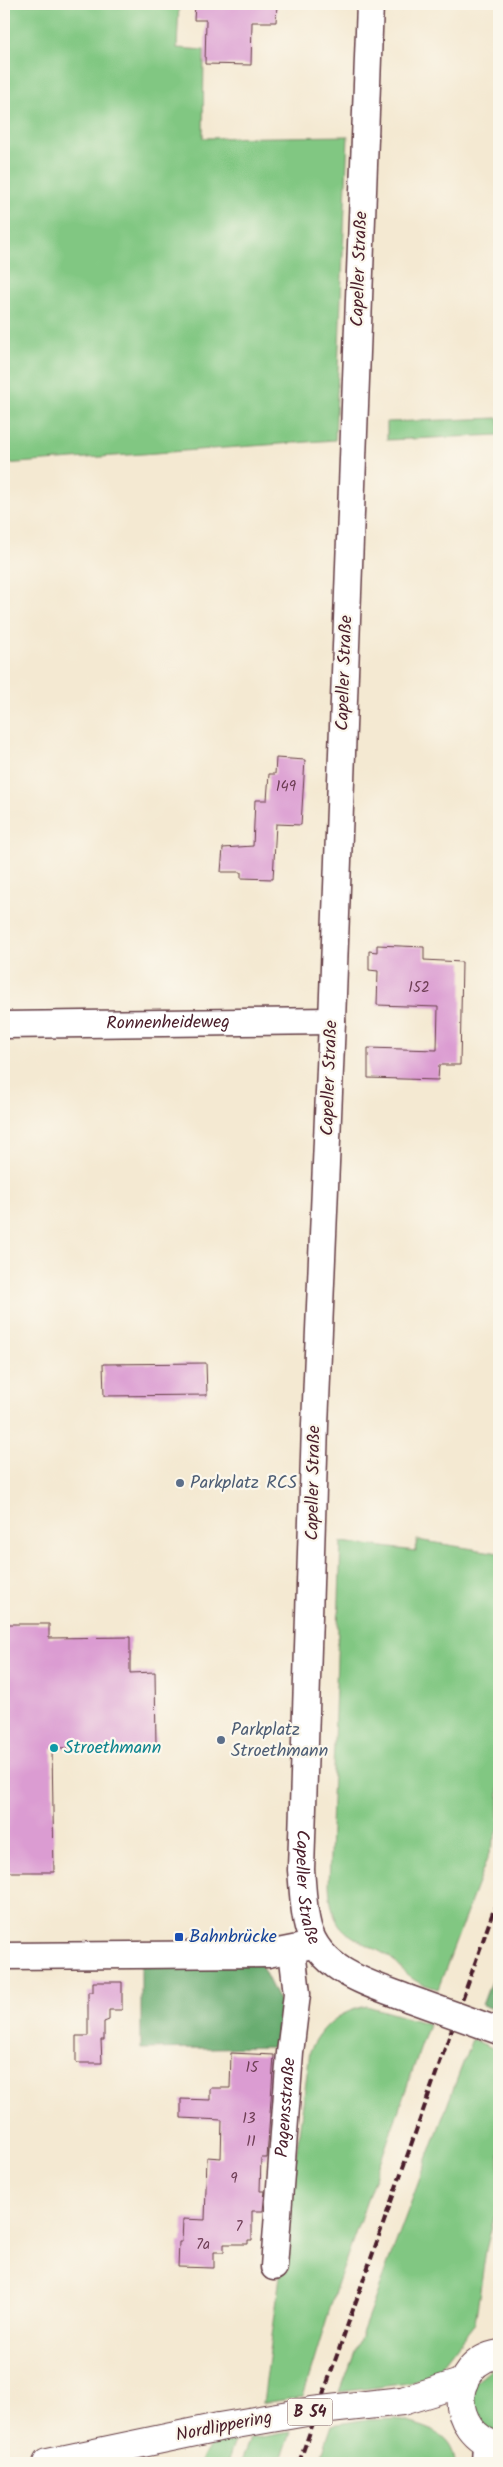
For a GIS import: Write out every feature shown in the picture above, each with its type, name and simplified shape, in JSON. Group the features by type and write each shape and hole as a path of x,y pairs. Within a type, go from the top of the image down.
{"main road":[{"path":"490,2452 473,2434 464,2419 460,2401 464,2382 473,2368 484,2358 498,2350"},
{"name":"Nordlippering","path":"47,2463 219,2427 312,2411 402,2401 464,2382"},
{"name":"Nordlippering","path":"402,2401 464,2419"}],"street":[{"name":"Capeller Straße","path":"370,4 315,1425 302,1811 303,1900 308,1928 304,1947 355,1978 499,2031"},
{"name":"Ronnenheideweg","path":"4,1025 332,1021"},
{"path":"4,1956 268,1954 304,1947"},
{"name":"Pagensstraße","path":"274,2267 290,2053 304,1947"}],"green space":[{"path":"4,4 179,4 177,48 204,50 203,138 348,136 335,440 4,464"},
{"path":"499,418 499,435 387,440 387,422"},
{"path":"417,1540 499,1553 499,1827 438,1989 415,1981 388,1956 345,1931 334,1914 329,1885 341,1542 416,1551"},
{"path":"499,1960 499,2011 482,2005"},
{"path":"260,1963 289,2021 279,2047 141,2049 141,1966"},
{"path":"367,2006 429,2024 337,2285 303,2397 263,2403 310,2051 320,2034 332,2021 348,2012"},
{"path":"472,2039 499,2051 499,2197 486,2250 475,2323 435,2374 409,2383 340,2392"},
{"path":"499,2363 499,2436 479,2425 471,2386"},
{"path":"396,2419 425,2428 442,2437 449,2444 453,2452 455,2463 319,2463 332,2425 362,2420"},
{"path":"291,2432 280,2463 240,2463 250,2439"},
{"path":"235,2441 227,2463 201,2463 206,2451 213,2446"}],"building":[{"path":"195,4 277,4 276,22 252,22 251,65 205,64 206,20 194,20"},
{"path":"276,758 305,760 301,825 276,824 273,879 241,878 241,872 221,872 223,848 253,846 255,800 267,800 269,774 275,774"},
{"path":"377,945 424,947 424,960 462,962 460,1065 439,1065 438,1080 368,1078 368,1048 437,1050 438,1007 377,1005 378,971 369,970 369,951 377,952"},
{"path":"206,1363 207,1395 104,1396 103,1364"},
{"name":"Stroethmann","path":"4,1624 49,1624 49,1638 130,1637 130,1673 155,1672 156,1747 52,1748 54,1872 4,1872"},
{"path":"93,1982 122,1982 122,2010 109,2010 109,2020 104,2022 104,2040 101,2040 102,2063 76,2063 76,2036 88,2036 88,1992 93,1992"},
{"path":"231,2053 274,2055 267,2158 261,2158 260,2191 265,2191 263,2211 252,2211 252,2240 248,2240 248,2244 224,2244 224,2252 214,2252 214,2268 178,2267 179,2242 182,2242 183,2219 205,2220 207,2157 221,2158 222,2120 181,2118 181,2099 210,2100 210,2088 230,2088"}],"railway":[{"path":"299,2463 499,1895"}],"place":[{"name":"Parkplatz RCS","path":"180,1483"},
{"name":"Parkplatz Stroethmann","path":"221,1740"},
{"name":"Stroethmann","path":"54,1748"},
{"name":"Bahnbrücke","path":"179,1937"}]}
